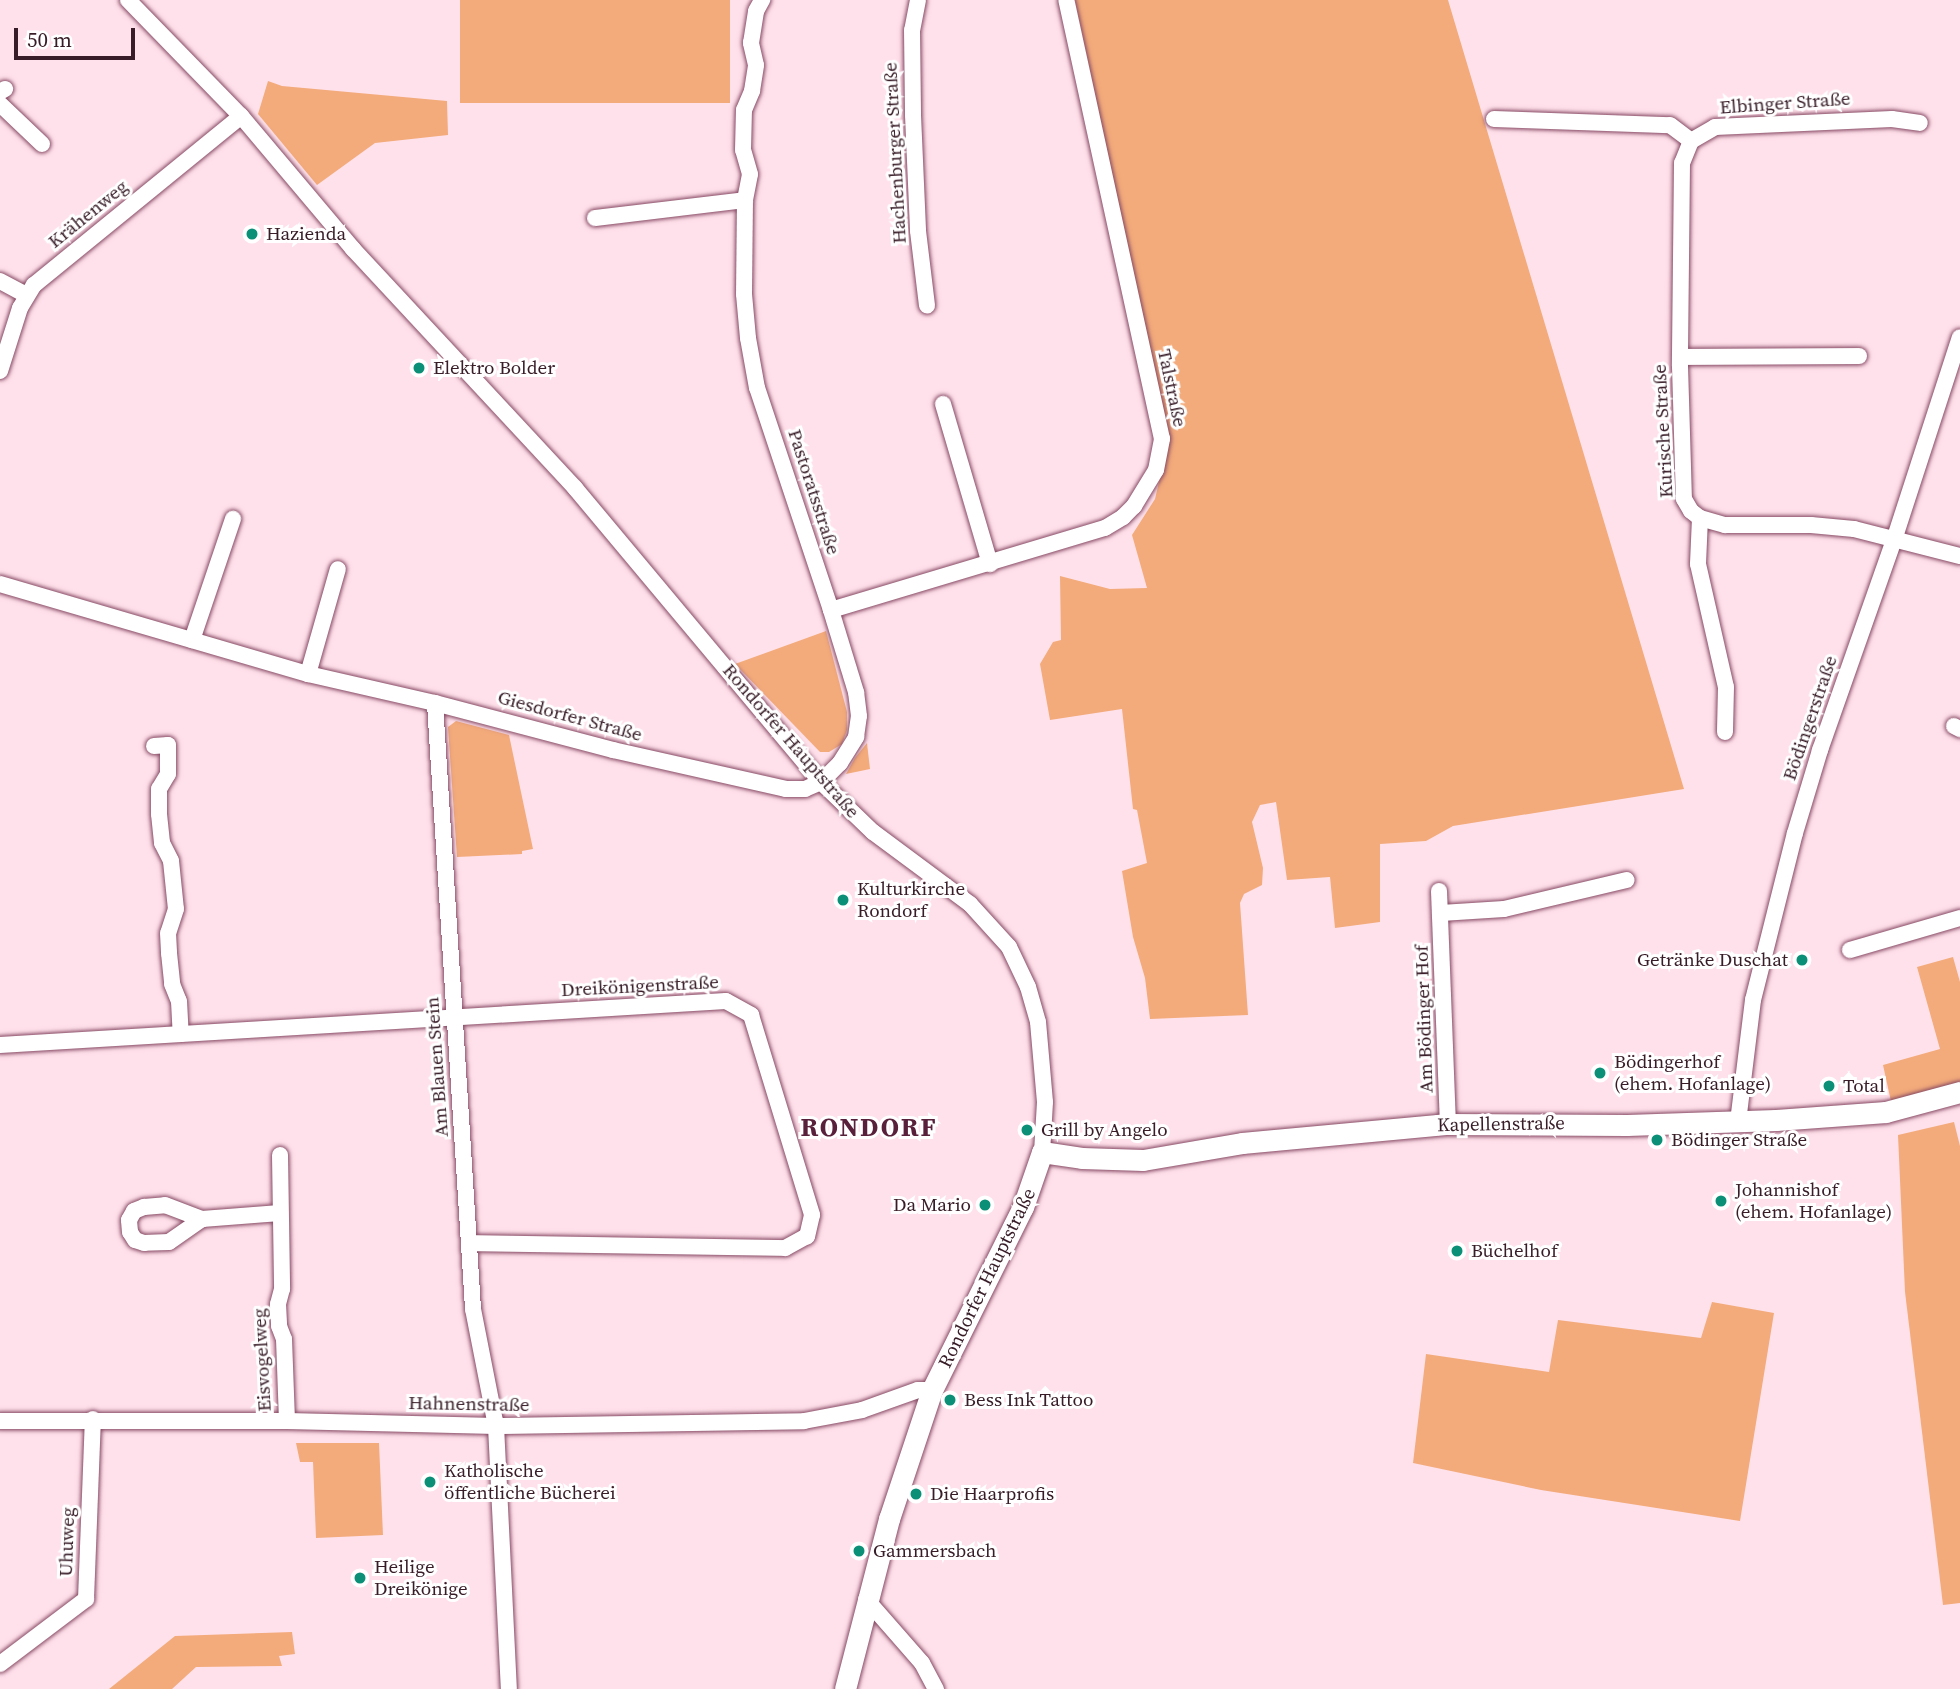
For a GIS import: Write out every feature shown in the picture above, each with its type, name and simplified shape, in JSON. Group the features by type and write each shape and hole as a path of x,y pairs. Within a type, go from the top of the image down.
{"main road":[{"name":"Kapellenstraße","path":"1042,1152 1082,1158 1143,1160 1242,1143 1448,1124 1738,1122 1886,1112 1960,1092"},
{"name":"Rondorfer Hauptstraße","path":"845,1689 866,1599 889,1519 932,1390 1023,1207 1042,1152"}],"street":[{"name":"Rondorfer Hauptstraße","path":"128,0 241,116 353,249 575,488 821,782 873,832 971,904 1009,947 1028,987 1038,1022 1045,1102 1042,1152"},
{"name":"Pastoratsstraße","path":"762,0 756,11 751,43 756,65 752,91 744,110 743,150 750,174 745,200 744,295 757,388 831,610 856,692 859,716 856,737 821,782"},
{"name":"Hachenburger Straße","path":"918,0 912,30 913,115 918,231 928,305"},
{"name":"Talstraße","path":"831,610 1105,528 1123,517 1147,487 1160,453 1161,439 1066,0"},
{"path":"2,95 42,144"},
{"name":"Krähenweg","path":"0,371 26,295 34,285 241,116"},
{"name":"Elbinger Straße","path":"1691,141 1715,127 1892,119 1920,123"},
{"path":"1494,120 1670,125 1691,141"},
{"name":"Kurische Straße","path":"1691,141 1682,163 1680,357 1684,499 1691,511 1700,518"},
{"path":"596,218 745,200"},
{"path":"0,281 26,295"},
{"name":"Bödingerstraße","path":"1738,1122 1753,1000 1769,927 1820,750 1894,540 1960,337"},
{"path":"1680,357 1858,356"},
{"path":"943,404 990,564"},
{"path":"1724,732 1726,687 1698,564 1700,518 1725,525 1811,525 1854,529 1960,556"},
{"path":"192,639 233,519"},
{"path":"308,674 338,569"},
{"name":"Giesdorfer Straße","path":"0,584 308,674 435,702 614,750 786,789 804,789 821,782"},
{"name":"Am Blauen Stein","path":"435,702 471,1243 473,1309 496,1426 509,1689"},
{"path":"154,746 168,746 169,774 159,789 159,814 162,843 171,861 175,896 176,909 168,933 172,984 179,1001 181,1034"},
{"path":"1441,913 1504,909 1628,880"},
{"name":"Am Bödinger Hof","path":"1439,891 1448,1124"},
{"path":"1850,950 1960,918"},
{"name":"Dreikönigenstraße","path":"0,1045 726,1001 751,1015 812,1215 807,1236 785,1248 471,1243"},
{"name":"Eisvogelweg","path":"280,1155 282,1289 278,1304 279,1326 284,1339 287,1421"},
{"path":"202,1219 280,1213"},
{"name":"Hahnenstraße","path":"0,1422 93,1419 496,1426 804,1421 862,1410 918,1390 932,1390"},
{"name":"Uhuweg","path":"0,1664 86,1599 93,1419"},
{"path":"866,1599 922,1663 936,1689"}],"shaded area":[{"path":"460,0 730,0 730,103 460,103"},
{"path":"1075,0 1448,0 1684,789 1453,826 1426,841 1380,844 1380,922 1335,928 1330,877 1287,880 1276,802 1260,805 1252,822 1263,868 1262,885 1244,894 1240,903 1248,1015 1150,1019 1145,978 1133,937 1122,871 1147,863 1137,810 1133,809 1122,709 1050,720 1040,664 1053,642 1061,640 1060,576 1110,589 1147,588 1132,535 1155,499 1169,440"},
{"path":"268,81 282,86 447,101 448,135 375,143 317,185 258,114"},
{"path":"826,631 847,712 847,730 842,744 829,752 820,752 735,664"},
{"path":"456,721 509,735 533,849 522,851 522,854 457,857 448,727"},
{"path":"867,743 870,769 846,774 855,758"},
{"path":"1953,957 1960,982 1960,1087 1892,1106 1883,1065 1940,1049 1917,967"},
{"path":"1954,1122 1960,1146 1960,1603 1943,1605 1905,1292 1898,1135"},
{"path":"1712,1302 1774,1313 1740,1521 1541,1490 1413,1463 1426,1354 1549,1372 1558,1320 1701,1338"},
{"path":"296,1443 379,1443 383,1535 316,1538 313,1462 300,1462"},
{"path":"292,1632 295,1654 279,1656 282,1666 196,1667 172,1689 109,1689 175,1636"}],"place":[{"name":"Hazienda","path":"252,234"},
{"name":"Elektro Bolder","path":"419,368"},
{"name":"Kulturkirche Rondorf","path":"843,900"},
{"name":"Getränke Duschat","path":"1802,960"},
{"name":"Bödingerhof (ehem. Hofanlage)","path":"1600,1073"},
{"name":"Total","path":"1829,1086"},
{"name":"Grill by Angelo","path":"1027,1130"},
{"name":"Bödinger Straße","path":"1657,1140"},
{"name":"Johannishof (ehem. Hofanlage)","path":"1721,1201"},
{"name":"Da Mario","path":"985,1205"},
{"name":"Büchelhof","path":"1457,1251"},
{"name":"Bess Ink Tattoo","path":"950,1400"},
{"name":"Katholische öffentliche Bücherei","path":"430,1482"},
{"name":"Die Haarprofis","path":"916,1494"},
{"name":"Gammersbach","path":"859,1551"},
{"name":"Heilige Dreikönige","path":"360,1578"}],"district":[{"name":"RONDORF","path":"869,1128"}]}
